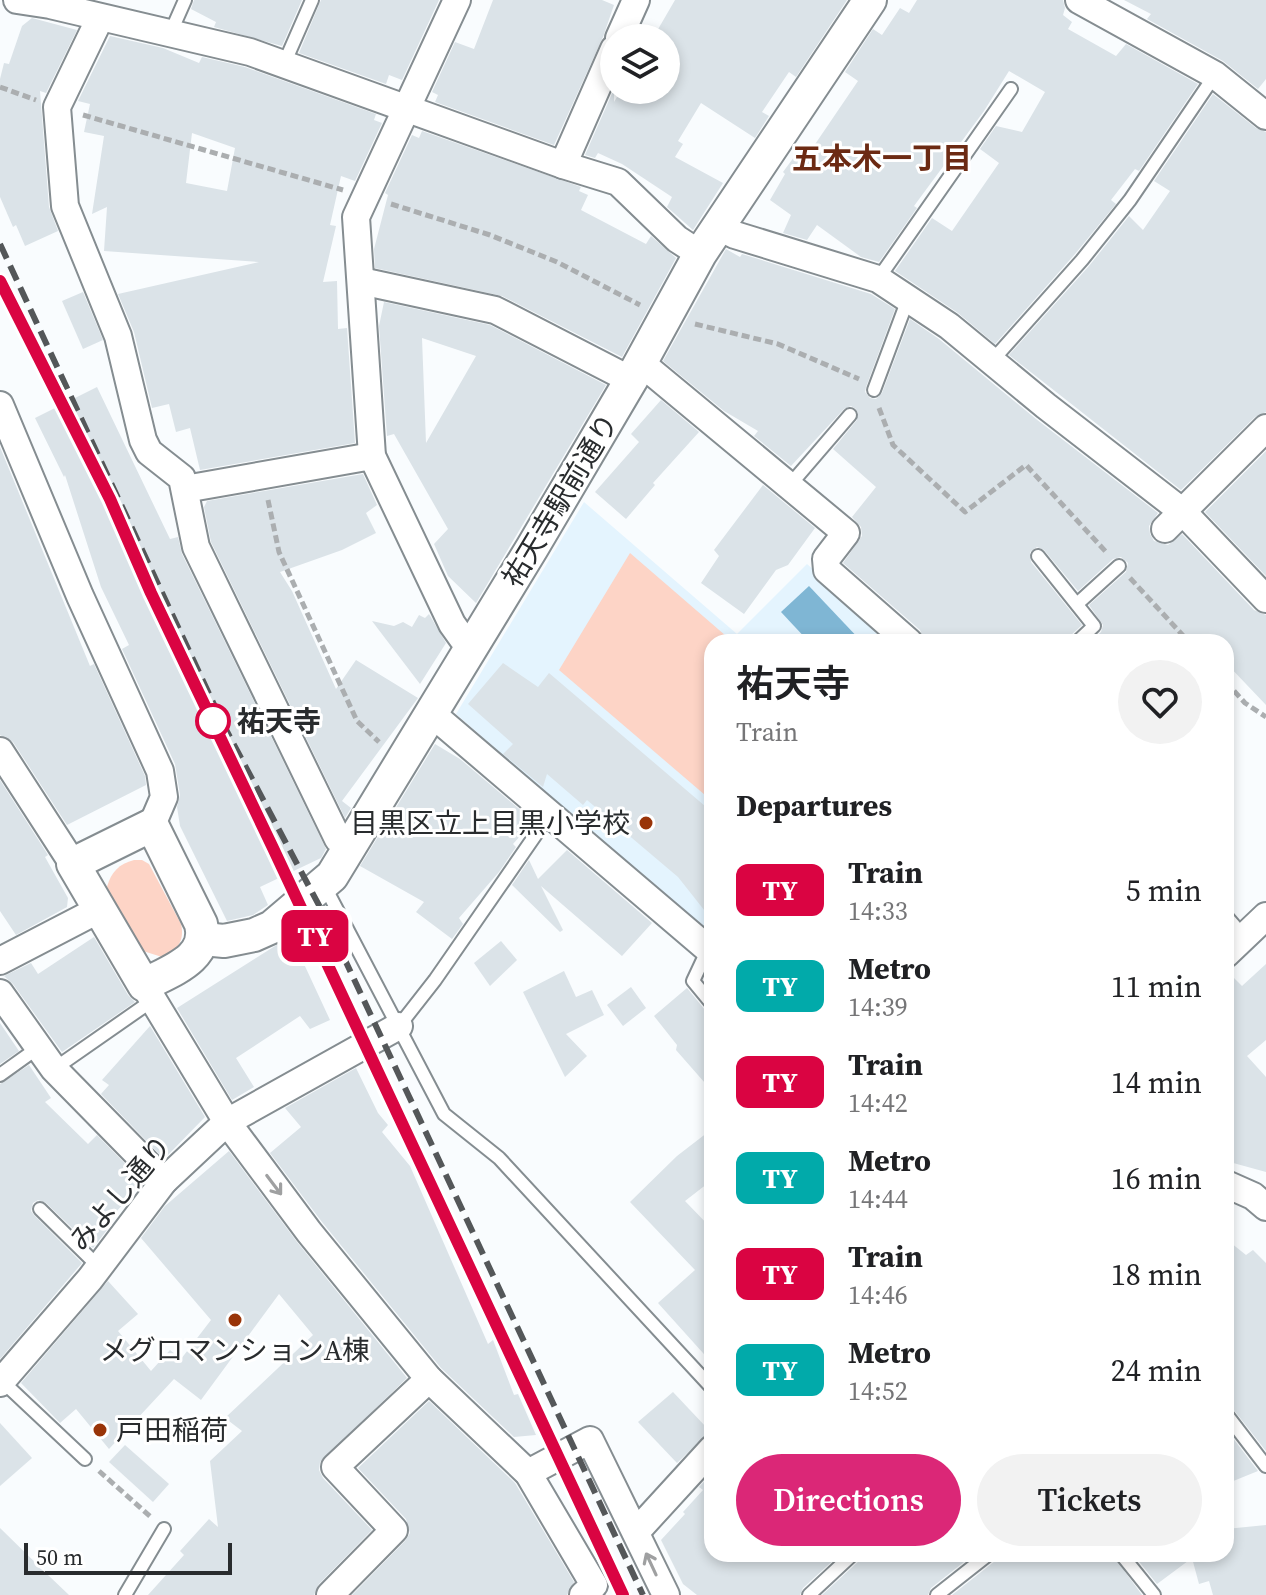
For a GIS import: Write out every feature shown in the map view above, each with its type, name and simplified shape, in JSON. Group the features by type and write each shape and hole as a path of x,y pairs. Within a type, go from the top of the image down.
{"street":[{"path":"17,0 51,2 100,18 250,52 618,182 677,239 700,254"},
{"path":"457,0 356,217 372,456 452,624 462,638 472,645"},
{"path":"625,24 636,0"},
{"name":"祐天寺駅前通り","path":"203,939 224,941 254,935 272,927 324,885 351,847 636,371 717,226 870,0"},
{"path":"1079,0 1215,75 1266,116"},
{"path":"100,18 57,107 65,206 118,336 143,440 149,452 182,478 196,547 338,839 351,847"},
{"path":"563,165 600,81"},
{"path":"717,226 735,235 878,279 949,326 1266,599"},
{"path":"361,281 495,310 636,371 846,533 826,559 827,570 900,634"},
{"path":"0,405 80,596 160,771 164,797 152,825 73,864"},
{"path":"1174,520 1266,428"},
{"path":"185,489 372,456"},
{"path":"431,713 704,942"},
{"path":"0,751 73,864 227,1122 348,1283 429,1379 528,1473 594,1585 583,1595"},
{"path":"148,992 189,960 203,939 201,924 152,825"},
{"path":"0,961 100,909"},
{"path":"1235,945 1266,916"},
{"path":"0,993 54,1069 164,1181"},
{"name":"みよし通り","path":"1,1381 99,1267 164,1181 227,1122 399,1026"},
{"path":"1234,1187 1262,1198"},
{"path":"330,1595 394,1530 335,1467 429,1379"},
{"path":"528,1473 590,1440 666,1595"},
{"path":"636,1532 704,1458"}],"lane":[{"path":"170,34 185,0"},
{"path":"284,64 312,0"},
{"path":"991,362 1082,260 1130,200 1215,75"},
{"path":"878,279 1011,89"},
{"path":"874,390 908,299"},
{"path":"789,486 850,415"},
{"path":"1038,556 1094,626 1086,634"},
{"path":"1077,604 1119,566"},
{"path":"399,1026 435,980 550,814"},
{"path":"324,885 444,1114 499,1158 704,1379"},
{"path":"704,959 693,981 704,994"},
{"path":"54,1069 148,992"},
{"path":"0,1075 39,1047"},
{"path":"40,1209 99,1267"},
{"path":"1,1381 85,1459"},
{"path":"1234,1424 1266,1466"},
{"path":"125,1595 164,1529"},
{"path":"809,1595 844,1562"},
{"path":"937,1595 979,1562"},
{"path":"1127,1562 1154,1595"}],"path":[{"path":"263,475 279,552 357,721 401,763"},
{"path":"1234,691 1245,703 1266,717"},
{"path":"85,1459 164,1529"}],"shaded area":[{"name":"目黒区立上目黒小学校","path":"584,502 737,634 704,634 704,930 456,714"},
{"path":"630,553 724,634 704,634 704,794 559,670"},
{"name":"目黒区立上目黒小学校","path":"807,564 886,634 737,634"},
{"path":"134,860 149,864 181,924 179,945 162,957 143,951 107,887 116,869"}],"water":[{"path":"809,586 854,634 802,634 781,612"}],"building":[{"path":"194,0 302,0 282,46 214,27 216,22 191,9"},
{"path":"321,0 439,0 402,80 389,75 386,84 299,53"},
{"path":"493,0 602,0 614,5 607,24 600,24 600,44 554,145 435,102 438,95 432,92 455,42 474,49"},
{"path":"675,0 847,0 796,77 789,72 762,112 769,116 755,138 701,103 678,141 683,144 675,157 723,183 693,230 667,207 672,197 622,164 598,153 595,158 585,155 607,104 680,104 680,24 661,24"},
{"path":"917,0 1063,0 1063,15 1072,22 1068,29 1116,56 1126,44 1198,84 1139,171 1135,169 1111,200 1116,204 995,344 958,313 895,271 932,218 952,231 999,163 980,149 996,126 1022,132 1045,92 1009,71 984,111 914,206 917,208 879,262 861,257 817,225 807,240 783,233 791,215 770,200 785,174 783,172 797,153 805,159 858,81 845,72 873,29 882,35 900,8 909,13"},
{"path":"1124,0 1266,0 1266,79 1258,89 1223,61 1147,19 1151,14"},
{"path":"32,18 77,30 46,93 40,91 49,207 58,231 25,246 0,197 0,79 4,63 9,64 22,26"},
{"path":"110,36 163,48 199,63 202,57 245,67 376,114 374,120 382,123 355,181 341,176 330,225 336,226 323,282 337,281 338,329 347,328 355,443 200,470 190,428 176,432 169,404 152,408 134,332 118,294 259,262 104,251 107,207 92,214 104,136 84,132 90,104 78,101","holes":["192,133 235,148 227,191 186,183"]},
{"path":"1213,94 1256,128 1266,132 1266,412 1255,417 1181,490 1009,355 1129,216 1143,230 1170,191 1154,181"},
{"path":"422,131 581,187 579,191 588,195 581,210 646,244 651,236 676,258 622,357 502,296 375,268 374,249 388,195 385,193 412,135 419,138"},
{"path":"726,249 740,257 742,254 871,294 895,309 866,387 865,392 870,398 876,399 882,393 910,319 939,339 1158,513 1149,526 1154,541 1168,545 1182,534 1254,610 1266,615 1266,705 1234,671 1234,634 1099,634 1103,625 1089,605 1126,572 1128,563 1121,557 1113,559 1078,591 1044,550 1037,547 1030,552 1031,562 1082,625 1072,634 922,634 843,563 862,536 861,527 852,517 876,487 833,449 857,420 856,409 851,406 844,409 791,466 754,436 758,431 724,411 663,361"},
{"path":"83,292 103,340 83,349 62,301"},
{"path":"384,302 490,325 606,385 476,603 448,576 434,544 448,529 394,434 387,436 379,326","holes":["422,338 476,356 426,443"]},
{"path":"97,387 170,539 178,537 182,554 326,849 321,858 260,887 268,905 253,915 227,921 180,826 177,807 180,795 175,764 122,649 129,645 101,587 65,475 35,418"},
{"path":"661,400 699,432 653,483 655,485 626,519 595,492 639,442 631,434"},
{"path":"0,447 90,666 94,664 145,776 146,785 67,825 13,742 0,735"},
{"path":"1266,451 1266,576 1205,512"},
{"path":"363,474 377,505 366,513 376,533 342,550 280,572 292,591 336,689 356,660 418,698 342,801 351,808 345,818 211,542 204,507 207,501"},
{"path":"763,485 815,528 788,565 776,570 744,614 701,583 719,556 714,550"},
{"path":"429,614 446,643 420,684 372,621 394,626 403,622 412,627 419,615 425,618"},
{"path":"503,663 538,687 549,673 704,805 704,910 678,877 587,800 583,805 547,774 543,787 503,754 513,744 468,704"},
{"path":"435,744 460,759 531,819 529,826 513,844 516,847 499,872 459,918 463,924 452,939 416,912 424,902 360,866"},
{"path":"0,780 48,855 45,857 68,898 67,907 16,935 0,911"},
{"path":"567,850 652,923 622,956 541,886 563,930 560,932 512,885 529,860 538,879"},
{"path":"291,936 330,1020 310,1029 300,1016 236,1058 254,1087 232,1100 177,1008"},
{"path":"94,937 135,1002 62,1052 4,976 31,963 38,974"},
{"path":"501,941 517,960 490,986 474,963"},
{"path":"1266,964 1266,1040 1247,1056 1266,1077 1266,1172 1234,1163 1234,978 1242,986"},
{"path":"564,971 576,997 592,990 604,1015 566,1034 587,1056 565,1077 523,992"},
{"path":"631,987 646,1008 623,1026 607,1005"},
{"path":"687,988 704,1009 704,1082 676,1050 677,1045 654,1016"},
{"path":"0,1023 19,1051 0,1064"},
{"path":"150,1026 205,1117 164,1159 101,1094 109,1085 102,1080"},
{"path":"29,1065 51,1098 45,1102 88,1144 97,1135 143,1182 106,1223 110,1226 93,1248 46,1203 38,1200 33,1203 31,1211 34,1215 82,1263 0,1359 0,1084"},
{"path":"356,1068 378,1113 388,1125 382,1132 410,1166 488,1344 493,1340 514,1395 518,1394 536,1435 514,1437 441,1368 270,1153 301,1127 285,1108"},
{"path":"704,1135 704,1186 685,1201 704,1221 704,1354 658,1303 695,1270 630,1202 677,1156"},
{"path":"229,1151 297,1242 407,1378 320,1462 319,1470 323,1478 372,1530 319,1584 314,1595 148,1595 184,1555 180,1551 209,1519 218,1527 210,1461 242,1431 225,1418 313,1335 279,1294 201,1400 174,1379 109,1449 76,1409 60,1423 21,1383 108,1281 138,1314 118,1331 151,1371 170,1350 181,1359 211,1320 141,1238 165,1206"},
{"path":"1234,1245 1246,1255 1253,1250 1266,1263 1266,1451 1234,1410"},
{"path":"673,1392 704,1425 704,1437 677,1463 638,1422"},
{"path":"429,1401 515,1483 574,1582 567,1595 352,1595 410,1533 406,1519 358,1468"},
{"path":"0,1423 32,1458 0,1486"},
{"path":"1234,1440 1258,1471 1234,1481"},
{"path":"125,1445 169,1484 153,1502 109,1462"},
{"path":"704,1482 704,1562 831,1562 803,1588 800,1595 697,1595 683,1584 661,1540 703,1490 699,1487"},
{"path":"1266,1525 1266,1595 1213,1595 1209,1581 1199,1584 1193,1562 1234,1562 1234,1528"},
{"path":"0,1528 49,1576 69,1595 0,1595"},
{"path":"858,1562 964,1562 931,1588 928,1595 822,1595"},
{"path":"994,1562 1118,1562 1142,1595 952,1595"},
{"path":"1139,1562 1187,1562 1157,1584"}],"railway":[{"path":"0,244 223,724 322,911 643,1595"},
{"path":"0,281 55,390"},
{"path":"253,805 623,1595"}],"train":[{"name":"TY","path":"0,281 110,499 151,593 623,1595"}],"place":[{"name":"祐天寺","path":"213,721"},
{"name":"目黒区立上目黒小学校","path":"646,823"},
{"name":"メグロマンションA棟","path":"235,1320"},
{"name":"戸田稲荷","path":"100,1430"}],"district":[{"name":"五本木一丁目","path":"882,158"}]}
